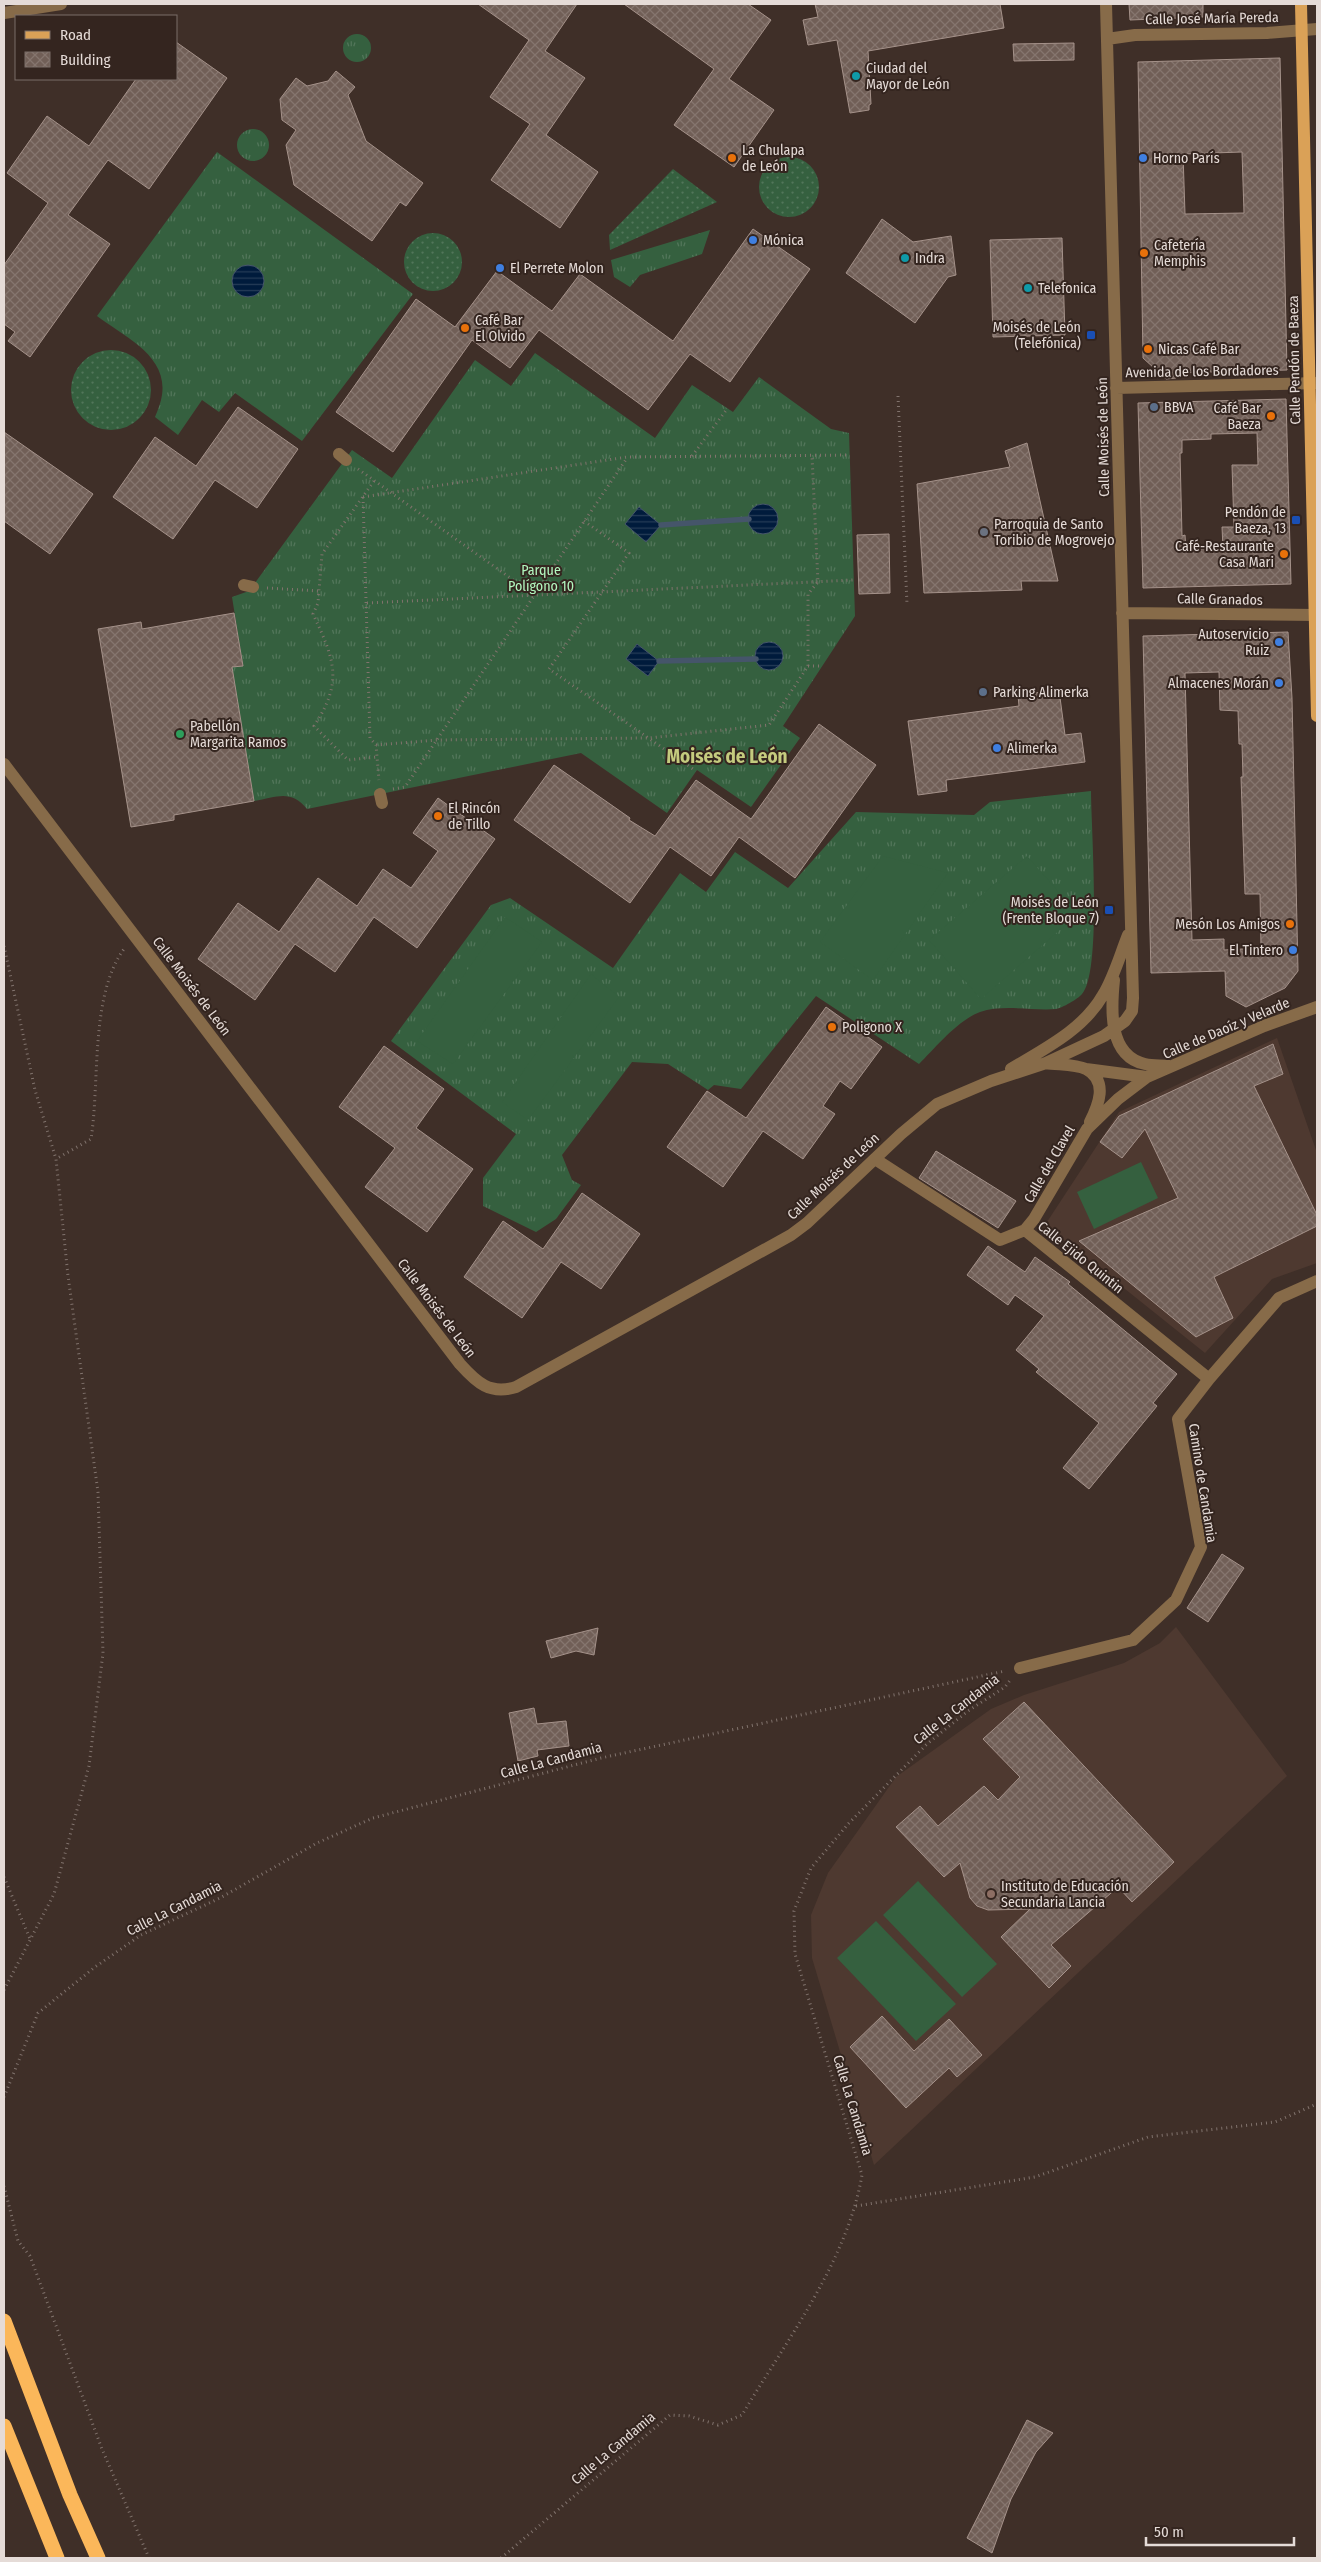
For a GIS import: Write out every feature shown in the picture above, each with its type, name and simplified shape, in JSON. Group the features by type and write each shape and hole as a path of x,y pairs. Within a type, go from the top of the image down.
{"highway":[{"path":"4,2321 70,2495 98,2558"},
{"path":"4,2426 57,2558"}],"main road":[{"name":"Calle Pendón de Baeza","path":"1301,4 1314,383 1317,716"}],"street":[{"path":"4,13 61,4"},
{"name":"Calle Moisés de León","path":"4,764 460,1364 484,1387 505,1390 516,1387 791,1235 807,1223 900,1134 937,1104 991,1081 1046,1063 1114,1030 1132,1011 1133,968 1130,930 1106,4"},
{"name":"Calle José María Pereda","path":"1108,39 1135,35 1267,33 1317,29"},
{"name":"Avenida de los Bordadores","path":"1116,388 1314,383"},
{"name":"Calle Granados","path":"1122,613 1316,615"},
{"name":"Calle Moisés de León","path":"991,1081 1055,1042 1074,1028 1102,996 1130,930"},
{"name":"Calle Moisés de León","path":"1116,965 1113,994 1114,1030 1123,1050 1133,1059 1145,1064 1173,1066"},
{"name":"Calle de Daoíz y Velarde","path":"1147,1077 1264,1026 1317,1007"},
{"name":"Calle Moisés de León","path":"1046,1063 1147,1077"},
{"path":"1086,1069 1095,1079 1100,1090 1100,1101 1087,1129"},
{"name":"Calle del Clavel","path":"1025,1230 1034,1220 1087,1129 1118,1099 1147,1077"},
{"name":"Calle Ejido Quintin","path":"875,1159 1000,1240 1025,1230 1209,1379"},
{"name":"Camino de Candamia","path":"1020,1668 1133,1640 1176,1600 1201,1547 1178,1419 1209,1379 1279,1298 1316,1282"}],"path":[{"path":"898,396 907,604"},
{"path":"692,457 727,409"},
{"path":"362,496 627,457 850,455"},
{"path":"376,745 437,740 649,738 769,725 808,666 808,594 818,582 812,456"},
{"path":"405,787 627,457"},
{"path":"377,757 348,760 314,726 327,706 334,678 330,651 313,614 318,603 322,554 374,481 534,595"},
{"path":"362,496 370,738 376,745 381,799"},
{"path":"584,521 629,553 549,669 696,771"},
{"path":"367,603 854,580"},
{"path":"248,586 319,591"},
{"path":"808,666 822,666"},
{"path":"56,1159 91,1138 96,1111 102,1008 114,962 134,935"},
{"path":"4,946 35,1090 56,1159 68,1276 98,1492 103,1653 89,1766 54,1894 4,1990"},
{"name":"Calle La Candamia","path":"4,2097 38,2013 95,1967 141,1935 220,1898 343,1830 373,1818 601,1758 1020,1668"},
{"name":"Calle La Candamia","path":"501,2558 670,2415 690,2416 718,2425 742,2415 834,2261 856,2206 862,2175 796,1954 794,1911 811,1868 849,1823 927,1744 968,1711 1005,1687 1020,1668"},
{"path":"4,1877 30,1940"},
{"path":"856,2206 1035,2177 1148,2137 1274,2122 1317,2104"},
{"path":"4,2186 18,2241 30,2256 102,2449 150,2558"}],"shaded area":[{"path":"1277,1038 1317,1153 1317,1263 1272,1279 1205,1353 1045,1225 1119,1112"},
{"name":"Instituto de Educación Secundaria Lancia","path":"1176,1627 1287,1776 874,2165 812,1958 811,1915 828,1873 896,1777 991,1709 1024,1695 1124,1663 1160,1643"}],"green space":[{"path":"357,34 367,38 371,48 367,58 357,62 347,58 343,48 347,38"},
{"path":"253,129 259,130 264,134 268,139 268,151 264,156 259,160 253,161 247,160 242,156 238,151 237,145 238,139 242,134 247,130"},
{"path":"217,152 413,294 302,441 235,393 219,412 202,400 178,435 155,417 162,398 162,381 158,369 151,358 131,339 97,316"},
{"path":"783,157 795,157 811,165 817,175 819,187 817,199 811,209 795,217 783,217 767,209 759,193 759,181 767,165"},
{"path":"673,169 717,202 610,250 609,235"},
{"path":"710,230 702,254 640,275 630,287 614,277 611,260"},
{"path":"433,233 449,238 457,246 462,262 457,278 449,286 433,291 417,286 409,278 404,262 409,246 417,238"},
{"path":"111,350 126,353 139,362 148,375 151,390 148,405 139,418 126,427 111,430 96,427 83,418 74,405 71,390 74,375 83,362 96,353"},
{"name":"Parque Polígono 10","path":"535,353 655,438 692,385 733,412 759,377 831,429 849,433 855,616 783,726 800,738 751,807 697,770 667,813 581,753 307,809 295,799 283,796 254,801 232,667 243,665 232,597 249,591 352,450 392,478 475,360 511,386"},
{"path":"1091,791 1094,898 1092,958 1088,980 1082,994 1074,1001 1056,1009 998,1008 980,1012 963,1021 919,1064 816,996 741,1089 714,1085 708,1090 668,1064 632,1062 562,1155 572,1180 581,1185 556,1219 536,1232 483,1206 483,1178 516,1134 391,1041 491,905 510,898 613,968 680,873 706,892 735,852 788,888 856,812 974,815 990,802"},
{"path":"883,856 948,873 873,980 820,942"},
{"path":"1027,856 1078,914 981,999 929,940"},
{"path":"505,917 542,942 453,1064 417,1041"},
{"path":"591,974 619,997 528,1120 502,1102"},
{"path":"1141,1162 1158,1198 1094,1229 1077,1192"},
{"path":"918,1881 997,1964 962,1997 883,1915"},
{"path":"876,1921 956,2004 916,2041 837,1958"}],"water":[{"path":"248,265 260,269 264,281 260,293 248,297 236,293 232,281 236,269"},
{"path":"763,504 769,505 777,513 777,525 769,533 763,534 757,533 749,525 748,519 749,513 757,505"},
{"path":"639,507 661,525 646,542 625,524"},
{"path":"769,642 779,646 783,656 779,666 769,670 759,666 755,656 759,646"},
{"path":"637,644 659,661 648,676 626,659"}],"building":[{"path":"478,4 577,4 545,51 585,78 546,135 598,172 560,228 491,180 530,124 490,97 529,40"},
{"path":"624,4 748,4 771,20 729,79 774,110 734,167 674,125 714,69"},
{"name":"Ciudad del Mayor de León","path":"815,4 1000,4 1004,28 868,51 871,104 869,105 869,110 850,113 837,40 808,45 803,20 818,17"},
{"path":"1129,4 1203,4 1203,17 1130,20"},
{"path":"178,43 227,78 149,189 108,160 68,215 110,244 30,357 8,341 15,332 4,324 4,265 48,203 7,173 47,116 89,146 135,80 178,80"},
{"path":"1074,43 1074,60 1014,61 1013,44"},
{"path":"1280,58 1287,370 1176,373 1176,378 1166,379 1143,358 1138,62","holes":["1242,152 1244,213 1185,214 1183,154"]},
{"path":"336,71 355,87 348,95 366,141 423,183 406,206 400,202 372,241 294,185 286,145 296,130 282,120 280,99 296,78 307,86 328,81"},
{"name":"Indra","path":"882,219 913,242 951,236 956,275 948,277 915,323 846,273"},
{"path":"753,229 810,269 730,382 690,354 648,410 539,330 510,368 472,340 393,452 336,412 416,299 455,327 497,271 552,311 580,274 673,341"},
{"name":"Telefonica","path":"1062,238 1065,335 993,337 990,240"},
{"path":"1286,399 1291,584 1143,588 1138,403","holes":["1257,433 1258,465 1232,465 1234,527 1222,527 1223,548 1186,550 1185,535 1182,536 1180,453 1182,453 1182,440 1211,439 1211,434"]},
{"path":"238,407 298,449 257,508 215,480 173,539 113,497 155,437 196,466"},
{"path":"4,432 93,494 50,554 4,521"},
{"name":"Parroquia de Santo Toribio de Mogrovejo","path":"1027,443 1058,581 1021,581 1022,590 924,593 917,484 1010,467 1005,451"},
{"path":"889,534 890,593 859,594 857,535"},
{"name":"Pabellón Margarita Ramos","path":"234,613 243,666 232,667 254,801 174,815 174,820 131,827 98,629 141,622 142,629"},
{"path":"1288,632 1292,698 1298,971 1285,988 1246,1007 1226,996 1225,971 1151,973 1143,636","holes":["1219,672 1220,710 1238,711 1239,744 1242,744 1243,777 1241,777 1245,894 1260,894 1261,948 1224,950 1224,939 1192,940 1185,673"]},
{"name":"Alimerka","path":"1059,690 1065,735 1081,733 1085,762 946,780 947,791 918,795 908,721 1019,706 1018,695"},
{"path":"819,724 876,765 795,878 739,837 711,876 670,847 630,903 514,820 554,765 630,818 629,820 655,836 696,780 751,819"},
{"path":"438,798 495,839 417,948 374,917 335,972 295,944 255,1000 198,959 238,903 279,932 318,878 357,906 383,869 411,888 438,851 413,833"},
{"path":"826,1007 882,1047 851,1089 840,1081 823,1106 835,1114 803,1159 763,1131 723,1187 667,1147 707,1091 746,1118"},
{"path":"1273,1044 1283,1074 1254,1086 1317,1215 1317,1226 1214,1277 1233,1318 1196,1337 1079,1241 1178,1198 1145,1129 1122,1158 1100,1142 1119,1116"},
{"path":"384,1046 444,1089 416,1128 473,1169 427,1232 365,1187 395,1148 339,1107"},
{"path":"936,1151 1016,1201 998,1228 919,1178"},
{"path":"582,1193 640,1234 601,1289 561,1262 522,1318 464,1277 503,1221 543,1249"},
{"path":"988,1246 1025,1272 1035,1257 1070,1282 1068,1284 1177,1374 1153,1403 1157,1406 1089,1489 1063,1468 1099,1423 1036,1372 1039,1369 1016,1350 1044,1316 1015,1295 1008,1305 967,1275"},
{"path":"1222,1554 1244,1568 1208,1622 1187,1608"},
{"path":"598,1628 594,1655 576,1651 551,1658 546,1641"},
{"path":"1024,1702 1174,1862 1132,1902 1118,1887 1051,1945 1071,1966 1049,1988 1001,1937 1030,1909 988,1910 977,1906 970,1898 960,1863 944,1877 896,1827 920,1806 938,1826 984,1786 998,1800 1020,1777 983,1739"},
{"path":"534,1708 537,1724 566,1721 569,1746 537,1750 538,1756 518,1761 509,1713"},
{"path":"882,2016 914,2051 949,2019 982,2055 957,2077 949,2068 906,2108 850,2047"},
{"path":"1027,2420 1053,2433 1036,2452 1011,2499 992,2553 967,2538"}],"waterway":[{"path":"661,525 749,519"},
{"path":"659,661 756,659"}],"place":[{"name":"Ciudad del Mayor de León","path":"856,76"},
{"name":"La Chulapa de León","path":"732,158"},
{"name":"Horno París","path":"1143,158"},
{"name":"Mónica","path":"753,240"},
{"name":"Cafetería Memphis","path":"1144,253"},
{"name":"Indra","path":"905,258"},
{"name":"El Perrete Molon","path":"500,268"},
{"name":"Telefonica","path":"1028,288"},
{"name":"Café Bar El Olvido","path":"465,328"},
{"name":"Moisés de León (Telefónica)","path":"1091,335"},
{"name":"Nicas Café Bar","path":"1148,349"},
{"name":"BBVA","path":"1154,407"},
{"name":"Café Bar Baeza","path":"1271,416"},
{"name":"Pendón de Baeza, 13","path":"1296,520"},
{"name":"Parroquia de Santo Toribio de Mogrovejo","path":"984,532"},
{"name":"Café-Restaurante Casa Mari","path":"1284,554"},
{"name":"Autoservicio Ruiz","path":"1279,642"},
{"name":"Almacenes Morán","path":"1279,683"},
{"name":"Parking Alimerka","path":"983,692"},
{"name":"Pabellón Margarita Ramos","path":"180,734"},
{"name":"Alimerka","path":"997,748"},
{"name":"El Rincón de Tillo","path":"438,816"},
{"name":"Moisés de León (Frente Bloque 7)","path":"1109,910"},
{"name":"Mesón Los Amigos","path":"1290,924"},
{"name":"El Tintero","path":"1293,950"},
{"name":"Poligono X","path":"832,1027"},
{"name":"Instituto de Educación Secundaria Lancia","path":"991,1894"}],"district":[{"name":"Moisés de León","path":"727,756"}]}
